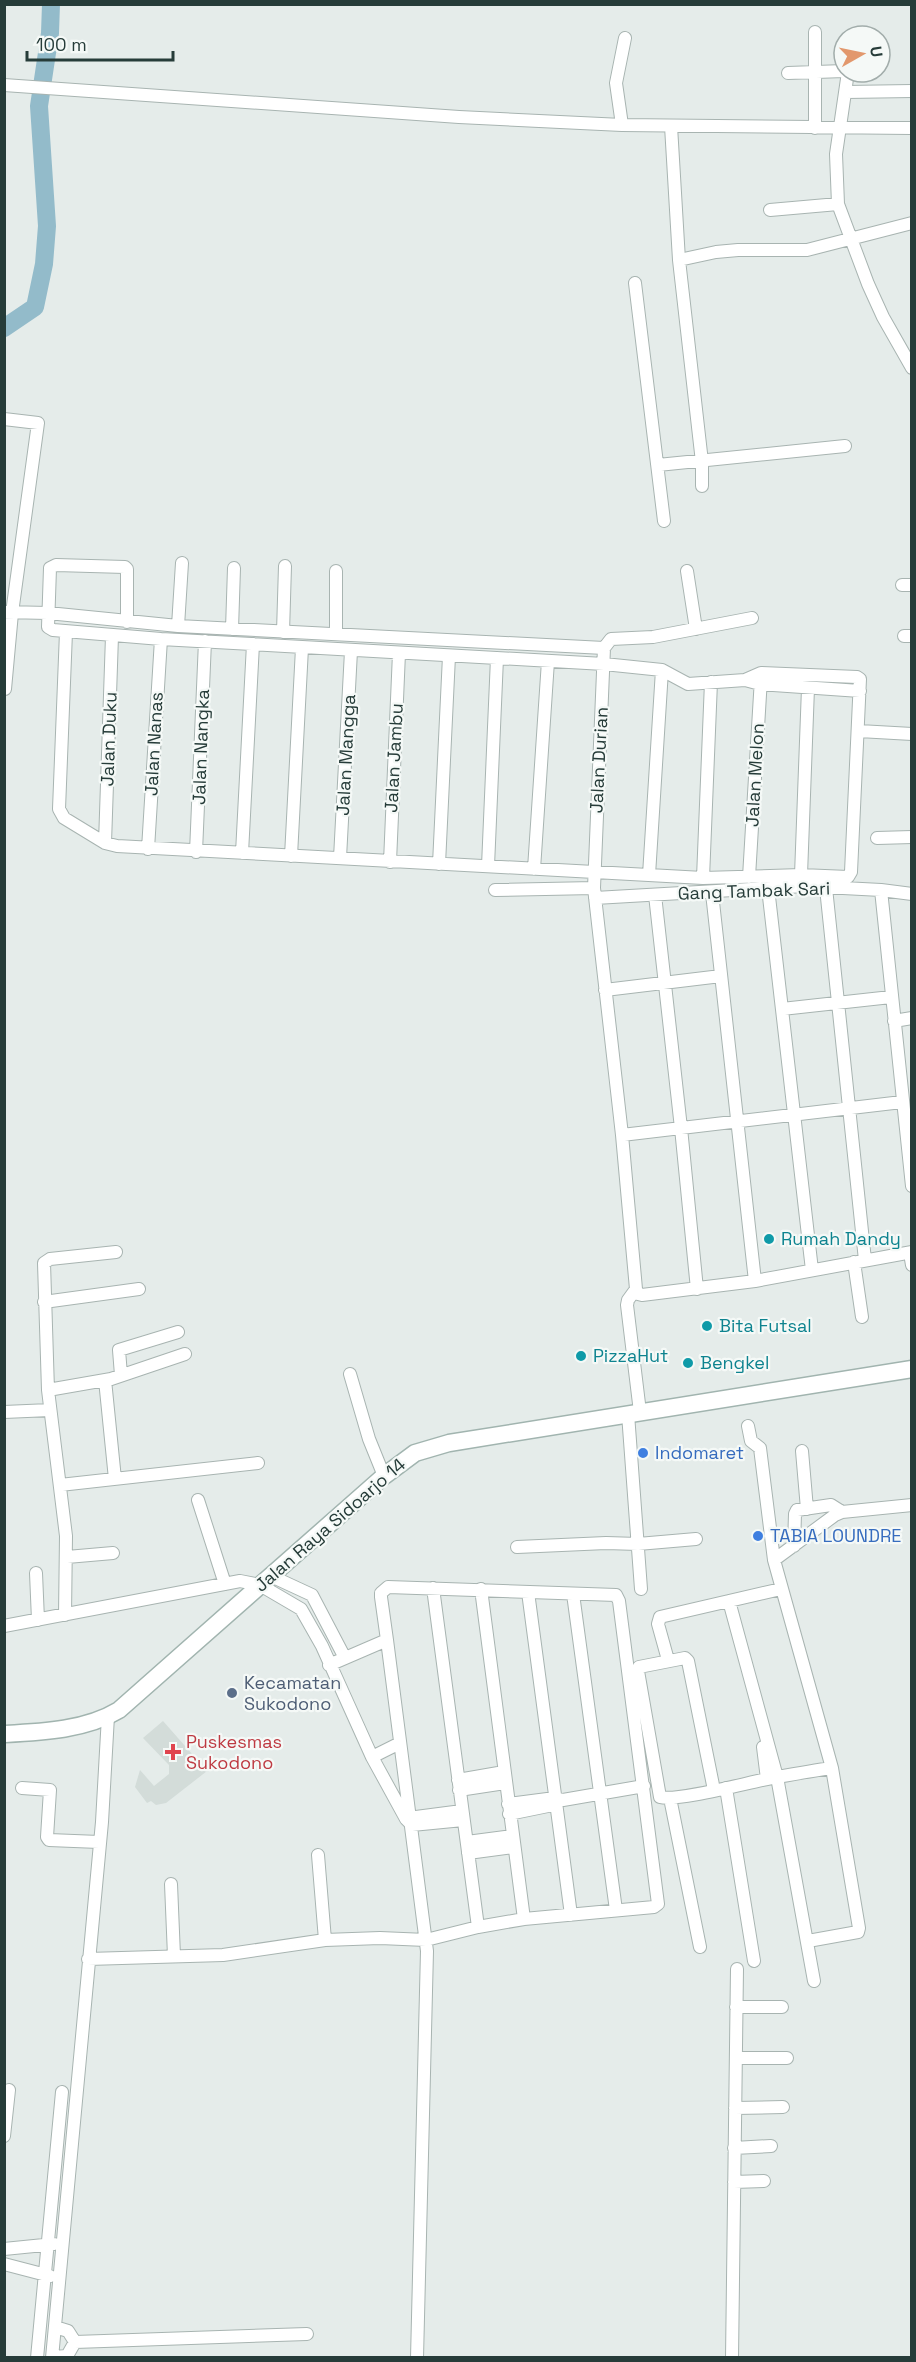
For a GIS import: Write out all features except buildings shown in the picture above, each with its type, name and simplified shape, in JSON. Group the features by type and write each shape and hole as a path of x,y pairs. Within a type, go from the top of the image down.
{"main road":[{"name":"Jalan Raya Sidoarjo 14","path":"4,1734 58,1730 108,1716 134,1698 384,1476 416,1453 450,1443 912,1369"}],"street":[{"path":"815,32 815,128"},
{"path":"621,126 616,70 625,38"},
{"path":"788,73 832,71"},
{"path":"847,84 836,154 838,204 883,317 912,368"},
{"path":"4,85 621,126 912,128"},
{"path":"846,92 912,91"},
{"path":"671,126 679,260 702,462 702,486"},
{"path":"770,210 838,204"},
{"path":"679,260 738,250 807,250 912,223"},
{"path":"635,283 664,521"},
{"path":"4,419 38,423 8,613 6,689"},
{"path":"658,465 845,446"},
{"path":"178,626 182,563"},
{"path":"66,632 59,809 64,818 105,843 117,846 196,852 703,878 850,875 859,731 860,680 857,677 761,679 688,684 662,670 603,664 351,651 66,632 50,629 49,572 52,566 125,567 127,569 127,622"},
{"path":"283,632 285,566"},
{"path":"232,629 234,568"},
{"path":"336,571 336,634"},
{"path":"687,571 696,629"},
{"path":"8,613 48,613 178,626 604,648 611,639 653,637 752,618"},
{"name":"Jalan Duku","path":"105,843 112,636"},
{"name":"Jalan Nanas","path":"148,849 161,639"},
{"name":"Jalan Nangka","path":"196,852 205,641"},
{"path":"242,853 253,644"},
{"path":"291,856 303,648"},
{"name":"Jalan Durian","path":"604,648 593,872 622,1135 636,1289"},
{"name":"Jalan Mangga","path":"340,858 351,651"},
{"name":"Jalan Jambu","path":"390,862 399,653"},
{"path":"439,864 448,656"},
{"path":"488,866 497,658"},
{"path":"534,869 548,661"},
{"path":"649,875 662,670"},
{"path":"761,679 808,688 860,691"},
{"name":"Jalan Melon","path":"749,877 761,679"},
{"path":"703,878 711,682"},
{"path":"801,875 808,688"},
{"path":"859,731 912,734"},
{"path":"877,838 912,837"},
{"path":"768,888 812,1270"},
{"name":"Gang Tambak Sari","path":"495,890 655,895 768,888 826,888 881,890 912,894"},
{"path":"826,888 847,1109 862,1317"},
{"path":"881,890 912,1186"},
{"path":"712,893 755,1281"},
{"path":"655,895 697,1289"},
{"path":"605,990 721,976"},
{"path":"782,1009 891,997"},
{"path":"894,1021 912,1018"},
{"path":"622,1135 902,1102"},
{"path":"65,1615 67,1557 48,1390 44,1302 45,1261 116,1252"},
{"path":"641,1589 627,1305 636,1289 638,1294 642,1295 697,1289 755,1281 859,1261 911,1257"},
{"path":"44,1302 139,1289"},
{"path":"121,1375 119,1350 178,1332"},
{"path":"48,1390 105,1380 185,1354"},
{"path":"350,1374 369,1439 384,1476"},
{"path":"105,1380 115,1479"},
{"path":"4,1412 50,1410"},
{"path":"748,1426 750,1440 760,1448 774,1560 781,1589 832,1768 859,1931 808,1941"},
{"path":"802,1451 807,1509"},
{"path":"60,1485 258,1463"},
{"path":"198,1500 225,1584"},
{"path":"794,1546 795,1512 831,1505 842,1512"},
{"path":"774,1560 842,1512 912,1505"},
{"path":"517,1547 638,1544 696,1539"},
{"path":"67,1557 112,1554"},
{"path":"36,1573 38,1620"},
{"path":"4,1626 244,1580 266,1580 312,1595 345,1658"},
{"path":"266,1580 301,1609 322,1646 395,1802 410,1821"},
{"path":"88,1959 222,1955 324,1940 380,1938 426,1940 478,1927 524,1919 654,1906 659,1901 618,1598 614,1594 390,1587 385,1589 381,1597 426,1940 428,1984 417,2358"},
{"path":"433,1588 478,1927"},
{"path":"481,1589 524,1919"},
{"path":"668,1660 658,1624 660,1617 781,1589"},
{"path":"528,1592 558,1801 571,1915"},
{"path":"573,1594 616,1910"},
{"path":"301,1609 312,1595"},
{"path":"729,1601 758,1707 808,1941 814,1981"},
{"path":"329,1665 387,1640"},
{"path":"322,1646 336,1641"},
{"path":"754,1961 720,1789 689,1664 684,1658 668,1660 641,1666 638,1671 660,1797 670,1798 720,1789 772,1778 832,1768"},
{"path":"75,2342 67,2356 52,2357 106,1772 108,1716"},
{"path":"372,1756 400,1743"},
{"path":"459,1785 504,1778"},
{"path":"509,1809 644,1786"},
{"path":"22,1788 50,1790 47,1837 49,1840 99,1842"},
{"path":"670,1798 700,1947"},
{"path":"410,1821 463,1815"},
{"path":"467,1848 513,1841"},
{"path":"318,1855 324,1940"},
{"path":"171,1884 174,1956"},
{"path":"732,2358 737,1968"},
{"path":"736,2007 783,2007"},
{"path":"736,2058 787,2058"},
{"path":"4,2136 9,2090"},
{"path":"37,2358 62,2092"},
{"path":"735,2108 783,2107"},
{"path":"734,2148 771,2146"},
{"path":"734,2182 764,2181"},
{"path":"4,2248 62,2243"},
{"path":"4,2264 59,2279"},
{"path":"55,2328 68,2331 75,2342"},
{"path":"75,2342 308,2334"}],"shaded area":[{"name":"Puskesmas Sukodono","path":"163,1721 207,1771 166,1803 156,1805 151,1801 147,1803 135,1787 140,1770 154,1786 169,1774 169,1765 143,1738"}],"waterway":[{"path":"4,328 35,307 44,264 47,226 39,106 50,33 51,4"}],"place":[{"name":"Rumah Dandy","path":"769,1239"},
{"name":"Bita Futsal","path":"707,1326"},
{"name":"PizzaHut","path":"581,1356"},
{"name":"Bengkel","path":"688,1363"},
{"name":"Indomaret","path":"643,1453"},
{"name":"TABIA LOUNDRE","path":"758,1536"},
{"name":"Kecamatan Sukodono","path":"232,1693"},
{"name":"Puskesmas Sukodono","path":"173,1752"}]}
